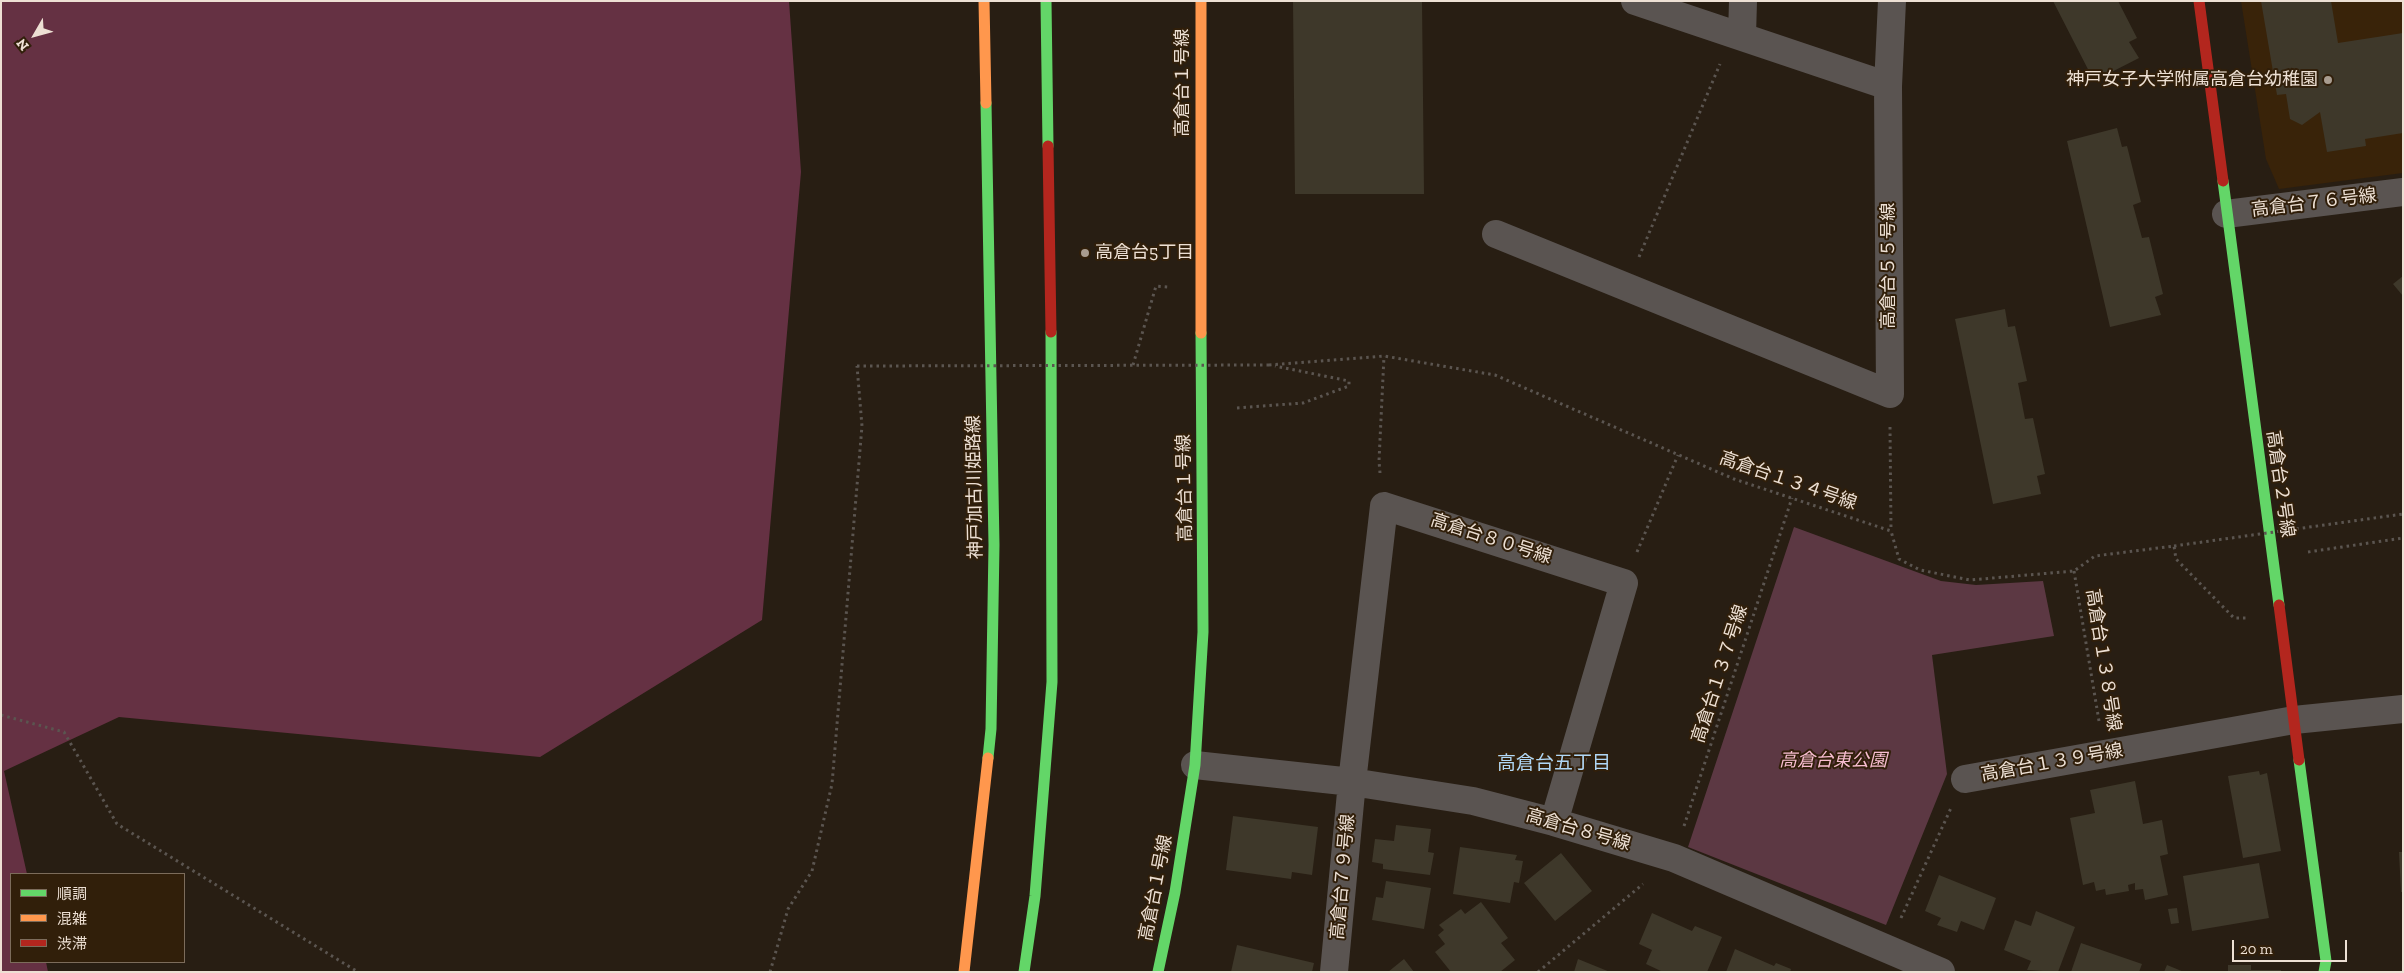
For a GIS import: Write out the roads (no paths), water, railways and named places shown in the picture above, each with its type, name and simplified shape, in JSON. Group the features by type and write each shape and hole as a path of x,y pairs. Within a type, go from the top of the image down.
{"street":[{"name":"神戸加古川姫路線","path":"964,972 991,729 994,544 984,1"},
{"path":"1024,972 1036,896 1052,682 1052,430 1046,1"},
{"name":"高倉台１号線","path":"1158,972 1175,892 1195,765 1204,632 1200,1"},
{"path":"1635,1 1888,86"},
{"path":"1737,35 1743,1"},
{"name":"高倉台５５号線","path":"1496,234 1890,394 1888,86 1892,1"},
{"name":"高倉台２号線","path":"2199,1 2326,961 2324,972"},
{"name":"高倉台７６号線","path":"2226,214 2403,192"},
{"name":"高倉台８０号線","path":"1352,782 1384,506 1624,582 1554,822"},
{"name":"高倉台１３９号線","path":"1965,779 2294,720 2403,709"},
{"name":"高倉台８号線","path":"1195,765 1352,782 1473,801 1554,822 1674,858 1941,972"},
{"name":"高倉台７９号線","path":"1334,972 1352,782"}],"place":[{"name":"神戸女子大学附属高倉台幼稚園","path":"2328,80"},
{"name":"高倉台5丁目","path":"1085,253"}],"district":[{"name":"高倉台五丁目","path":"1554,764"}],"park label":[{"name":"高倉台東公園","path":"1833,761"}]}
